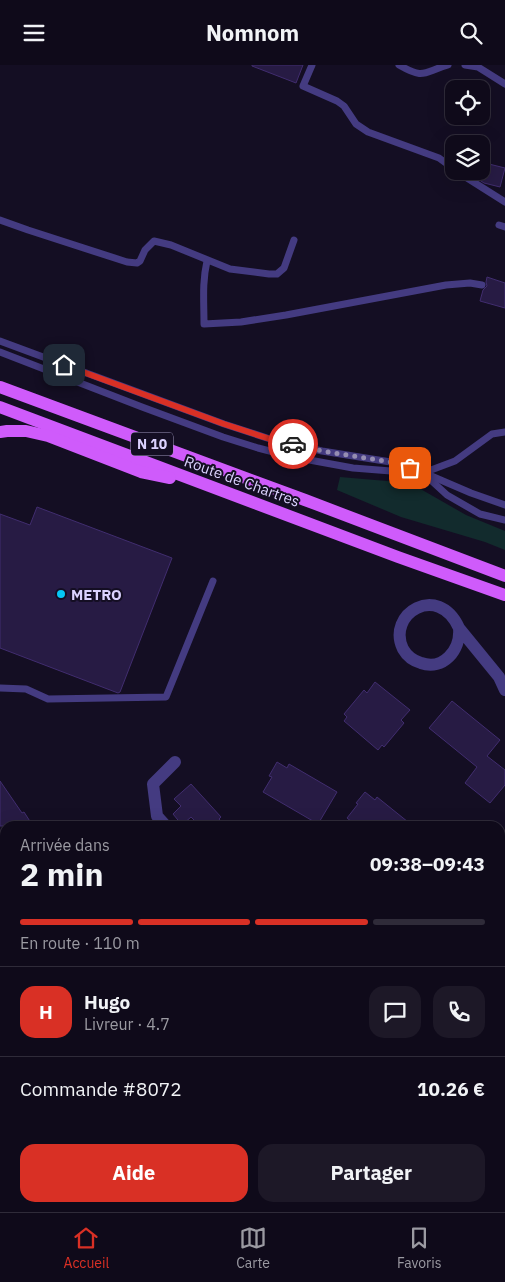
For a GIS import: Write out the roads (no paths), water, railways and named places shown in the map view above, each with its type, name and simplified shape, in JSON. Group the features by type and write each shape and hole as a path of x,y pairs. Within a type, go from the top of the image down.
{"main road":[{"name":"Route de Chartres","path":"0,387 505,576"},
{"name":"Route de Chartres","path":"0,407 505,595"},
{"path":"0,432 26,431 48,436 141,472 211,487"}],"street":[{"path":"458,628 458,644 453,653 444,661 434,665 414,661 400,642 402,622 412,611 421,606 431,605 447,611 454,619 458,628 499,677 505,691"},
{"path":"162,821 157,816 154,784 175,762"}],"lane":[{"path":"312,65 304,86 344,106 356,124 368,132 439,159 445,163"},
{"path":"399,65 418,74 427,73 448,65"},
{"path":"465,65 478,67 505,84"},
{"path":"470,180 505,203"},
{"path":"0,220 127,262 137,263 140,261 145,250 154,241 171,245 230,269 253,273 277,273 284,268 294,240"},
{"path":"207,261 203,287 204,324 286,315 446,285 470,283 482,285"},
{"path":"0,341 224,424 270,439 322,451 397,463 505,505"},
{"path":"0,352 223,437 293,457 353,468 423,473 455,461 492,434 505,432"},
{"path":"423,473 447,495 480,514 505,520"},
{"path":"0,688 26,689 48,699 166,697 213,581"}],"place":[{"name":"METRO","path":"61,594"}]}
